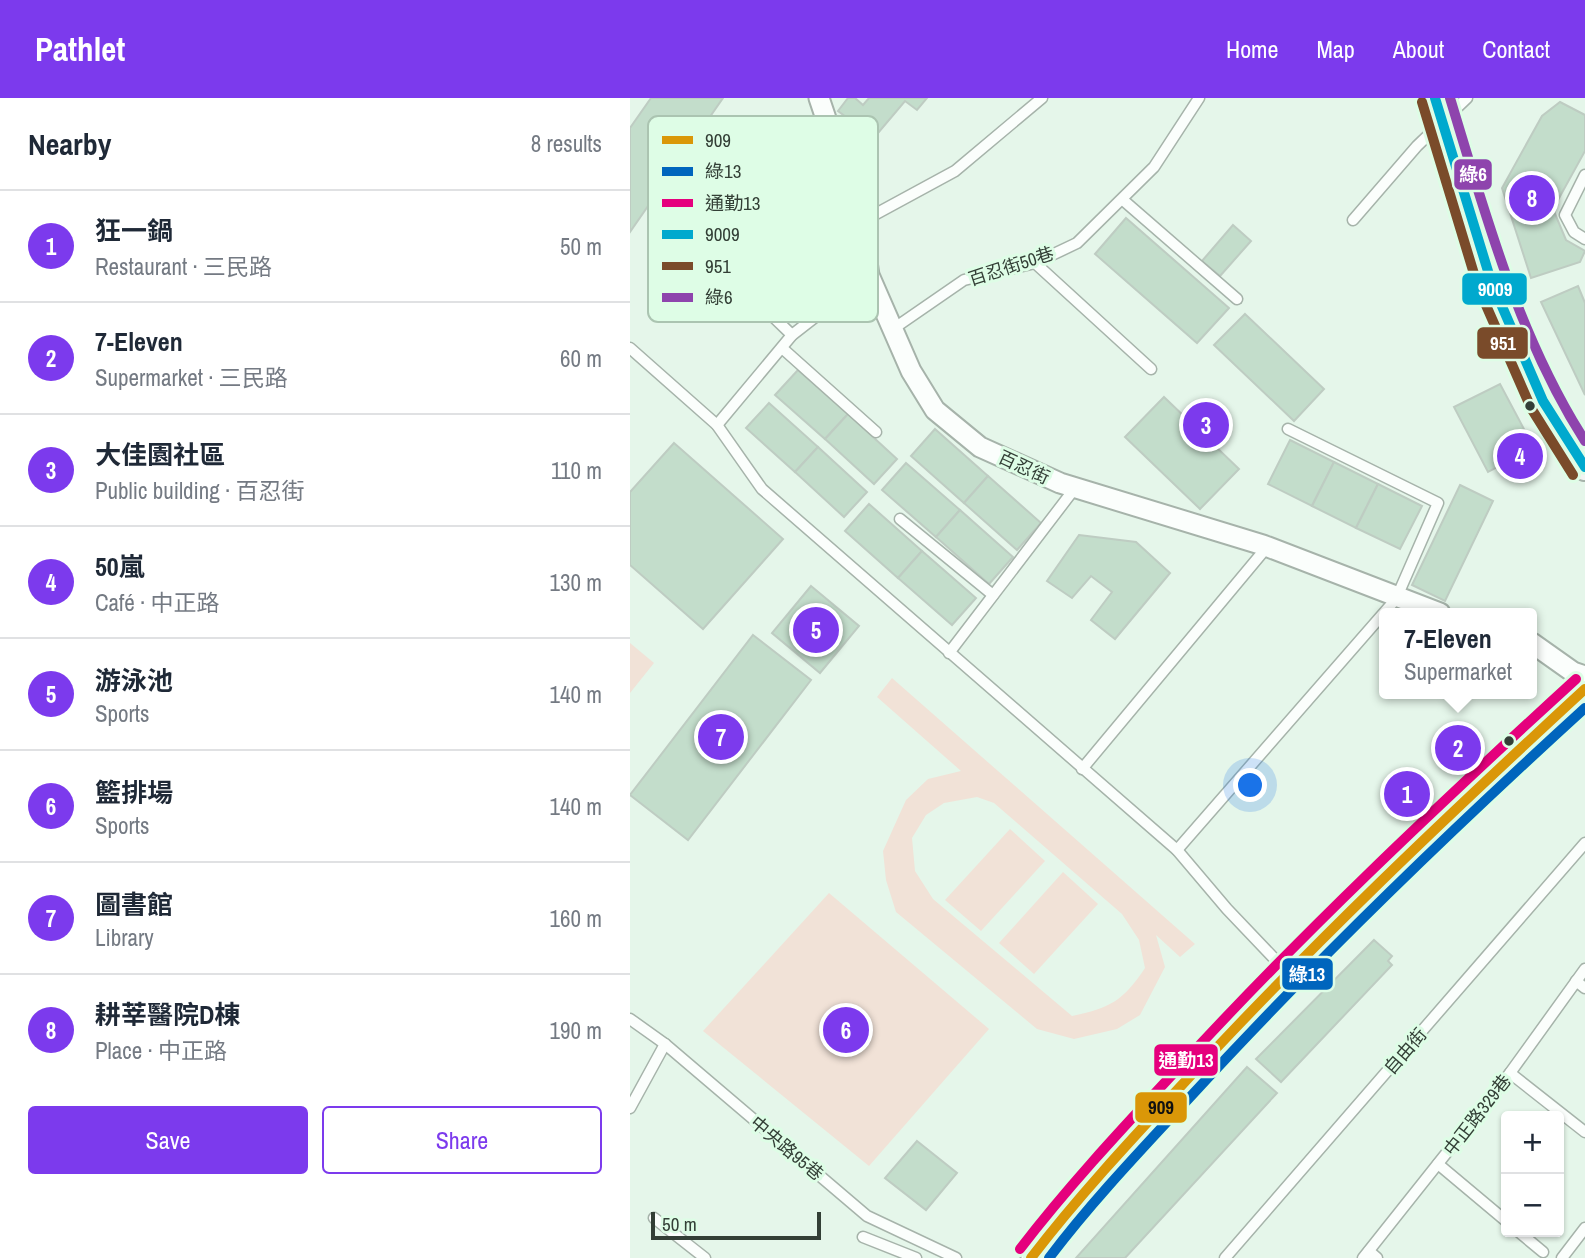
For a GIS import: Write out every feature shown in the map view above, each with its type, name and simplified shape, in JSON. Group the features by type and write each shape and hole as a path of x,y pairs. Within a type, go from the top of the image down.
{"street":[{"path":"1439,110 1491,281 1543,401 1585,467"},
{"name":"百忍街","path":"878,295 911,371 935,410 980,447 1075,488 1267,547 1425,608"},
{"path":"1537,647 1573,673 1585,676"},
{"path":"1031,1258 1059,1219 1231,1030 1585,689"}],"lane":[{"path":"878,213 955,171 1042,98"},
{"name":"百忍街50巷","path":"893,329 964,280 1035,263 1077,243 1124,200 1154,167 1199,98"},
{"path":"1353,220 1439,110 1467,98"},
{"path":"1585,175 1565,215 1574,232 1585,239"},
{"path":"1124,200 1237,299"},
{"path":"1035,263 1151,369"},
{"path":"780,322 793,334"},
{"path":"717,425 793,334 808,322"},
{"path":"630,348 717,425 762,489 1177,850 1227,909 1288,973"},
{"path":"782,348 876,432"},
{"path":"1288,429 1438,503 1396,598 1387,608"},
{"path":"949,653 1075,488"},
{"path":"900,519 993,595"},
{"path":"1082,769 1267,547"},
{"path":"1177,850 1379,618"},
{"name":"自由街","path":"1225,1258 1585,843"},
{"name":"中正路329巷","path":"1370,1256 1510,1073 1585,968"},
{"path":"1576,981 1585,988"},
{"name":"中央路95巷","path":"630,1019 665,1044 867,1216 956,1258"},
{"path":"630,1108 665,1044"},
{"path":"1510,1073 1585,1132"},
{"path":"1438,1164 1501,1217"},
{"path":"654,1218 705,1258"},
{"path":"1562,1258 1585,1228"},
{"path":"863,1237 916,1258"},
{"path":"1525,1237 1543,1252"}],"shaded area":[{"path":"630,643 654,663 630,693"},
{"path":"892,678 1195,944 1180,957 1156,935 1165,967 1140,1015 1117,1029 1074,1039 1037,1029 896,912 886,880 883,851 906,800 928,779 961,771 877,697","holes":["977,797 994,803 1122,914 1139,940 1145,968 1122,996 1106,1006 1072,1016 933,899 915,871 912,838 926,815 944,803"]},
{"path":"1010,829 1045,861 981,931 945,900"},
{"path":"1063,872 1098,904 1034,974 999,943"},
{"path":"829,893 989,1029 869,1166 703,1031"}],"building":[{"path":"651,98 723,98 711,116 648,116 648,206 630,232 630,128"},
{"path":"848,98 855,98 863,105 869,98 927,98 917,110 905,101 878,133 878,116 845,116 838,111"},
{"path":"1560,102 1585,115 1585,151 1553,209 1566,240 1585,251 1580,262 1531,278 1502,188 1542,116"},
{"path":"1126,218 1229,308 1197,343 1095,254"},
{"path":"1233,225 1251,241 1220,276 1202,261"},
{"path":"1578,286 1585,303 1585,395 1541,302"},
{"path":"1245,314 1324,389 1294,421 1214,345"},
{"path":"798,370 848,414 825,439 775,395"},
{"path":"1500,384 1534,448 1488,472 1454,407"},
{"path":"1164,397 1239,469 1200,509 1125,437"},
{"path":"769,403 818,447 795,472 746,428"},
{"path":"848,414 897,459 874,484 825,439"},
{"path":"935,429 988,476 964,503 911,456"},
{"path":"1290,440 1334,462 1312,506 1268,484"},
{"path":"674,443 783,539 703,629 630,565 630,492"},
{"path":"818,447 867,492 844,517 795,472"},
{"path":"1334,462 1378,484 1356,528 1312,506"},
{"path":"906,463 960,510 936,537 882,490"},
{"path":"988,476 1041,523 1017,550 964,503"},
{"path":"1378,484 1422,506 1400,549 1356,528"},
{"path":"1460,485 1493,501 1445,601 1412,585"},
{"path":"869,504 922,551 898,578 845,531"},
{"path":"960,510 1013,557 989,584 936,537"},
{"path":"1079,535 1136,542 1170,573 1115,639 1091,620 1112,592 1091,576 1072,598 1047,581"},
{"path":"922,551 976,598 952,625 898,578"},
{"path":"811,586 859,626 820,673 772,633"},
{"path":"753,635 811,680 688,840 630,795"},
{"path":"1374,940 1392,956 1388,961 1392,965 1281,1082 1256,1059"},
{"path":"1247,1067 1277,1093 1125,1258 1076,1258"},
{"path":"917,1141 957,1173 926,1210 885,1178"}],"transit line":[{"name":"9009","path":"1435,98 1491,281 1543,401 1585,467"},
{"name":"綠6","path":"1450,98 1491,231 1522,317 1561,401 1585,441"},
{"name":"951","path":"1422,102 1478,287 1531,408 1573,475"},
{"name":"通勤13","path":"1020,1249 1112,1140 1218,1025 1420,824 1576,679"},
{"name":"909","path":"1031,1258 1123,1149 1229,1034 1430,834 1585,689"},
{"name":"綠13","path":"1049,1258 1119,1175 1239,1044 1335,945 1585,708"}],"place":[{"name":"耕莘醫院D棟","path":"1532,198"},
{"name":"大佳園社區","path":"1206,425"},
{"name":"50嵐","path":"1520,456"},
{"name":"游泳池","path":"816,630"},
{"name":"圖書館","path":"721,737"},
{"name":"7-Eleven","path":"1458,748"},
{"name":"狂一鍋","path":"1407,794"},
{"name":"籃排場","path":"846,1030"}]}
